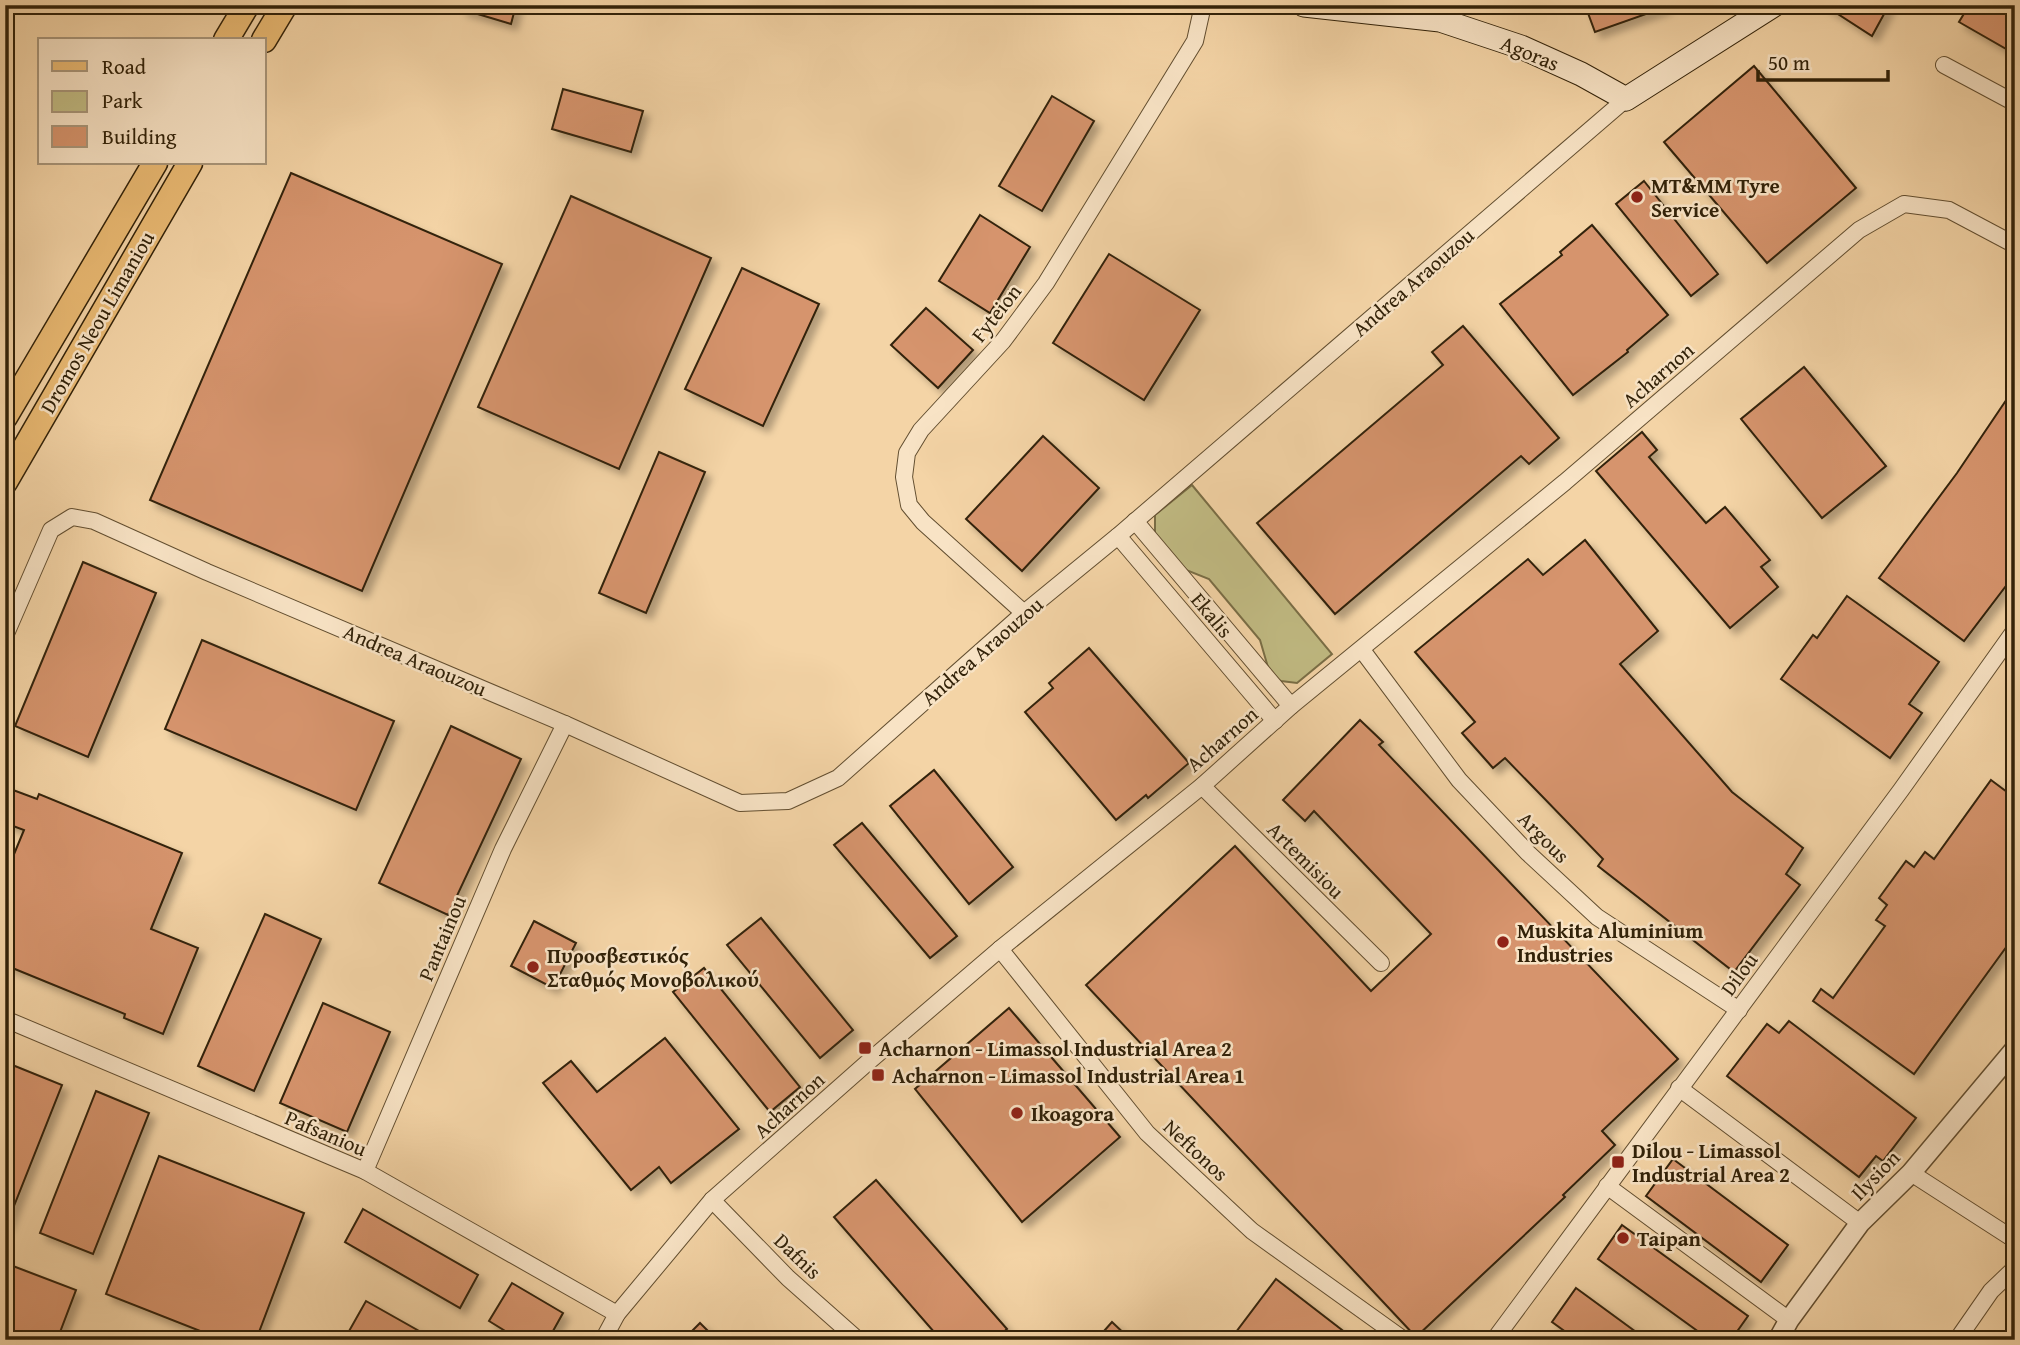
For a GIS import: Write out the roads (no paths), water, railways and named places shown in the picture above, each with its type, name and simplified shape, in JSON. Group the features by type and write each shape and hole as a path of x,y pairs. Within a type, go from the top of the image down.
{"main road":[{"path":"227,38 247,5"},
{"path":"265,38 285,5"},
{"name":"Agoras","path":"1304,5 1440,20 1521,47 1581,74 1626,99"},
{"name":"Andrea Araouzou","path":"1626,99 1774,5"},
{"name":"Dromos Neou Limaniou","path":"5,417 154,164"},
{"name":"Dromos Neou Limaniou","path":"5,482 189,164"}],"street":[{"name":"Fyteion","path":"1024,613 923,522 909,505 904,477 907,453 921,429 1003,341 1046,283 1195,41 1203,5"},
{"path":"1944,65 2015,103"},
{"name":"Andrea Araouzou","path":"5,636 51,530 72,517 94,521 232,583 565,724 740,803 788,801 838,778 1024,613 1118,536 1626,99"},
{"name":"Acharnon","path":"603,1340 617,1314 712,1200 867,1063 1000,949 1202,786 1291,706 1564,482 1859,230 1904,204 1949,210 2015,245"},
{"path":"1135,521 1291,706"},
{"name":"Ekalis","path":"1118,536 1275,720"},
{"name":"Dilou","path":"1494,1340 1739,1010 2015,630"},
{"name":"Argous","path":"1362,650 1459,780 1528,853 1597,917 1739,1010"},
{"name":"Pantainou","path":"365,1171 503,849 565,724"},
{"name":"Artemisiou","path":"1202,786 1381,963"},
{"name":"Neftonos","path":"1000,949 1147,1133 1252,1231 1404,1340"},
{"name":"Pafsaniou","path":"5,1020 365,1171 617,1314"},
{"name":"Ilysion","path":"1778,1340 1789,1320 1860,1223 1911,1172 2015,1049"},
{"path":"1679,1088 1860,1223"},
{"path":"1911,1172 2015,1240"},
{"path":"1607,1186 1789,1320"},
{"name":"Dafnis","path":"712,1200 788,1278 858,1340"},
{"path":"1958,1340 1991,1291 2015,1268"}],"place":[{"name":"MT&MM Tyre Service","path":"1637,197"},
{"name":"Muskita Aluminium Industries","path":"1503,942"},
{"name":"Πυροσβεστικός Σταθμός Μονοβολικού","path":"533,967"},
{"name":"Acharnon - Limassol Industrial Area 2","path":"865,1048"},
{"name":"Acharnon - Limassol Industrial Area 1","path":"878,1075"},
{"name":"Ikoagora","path":"1017,1113"},
{"name":"Dilou - Limassol Industrial Area 2","path":"1618,1162"},
{"name":"Taipan","path":"1623,1238"}]}
